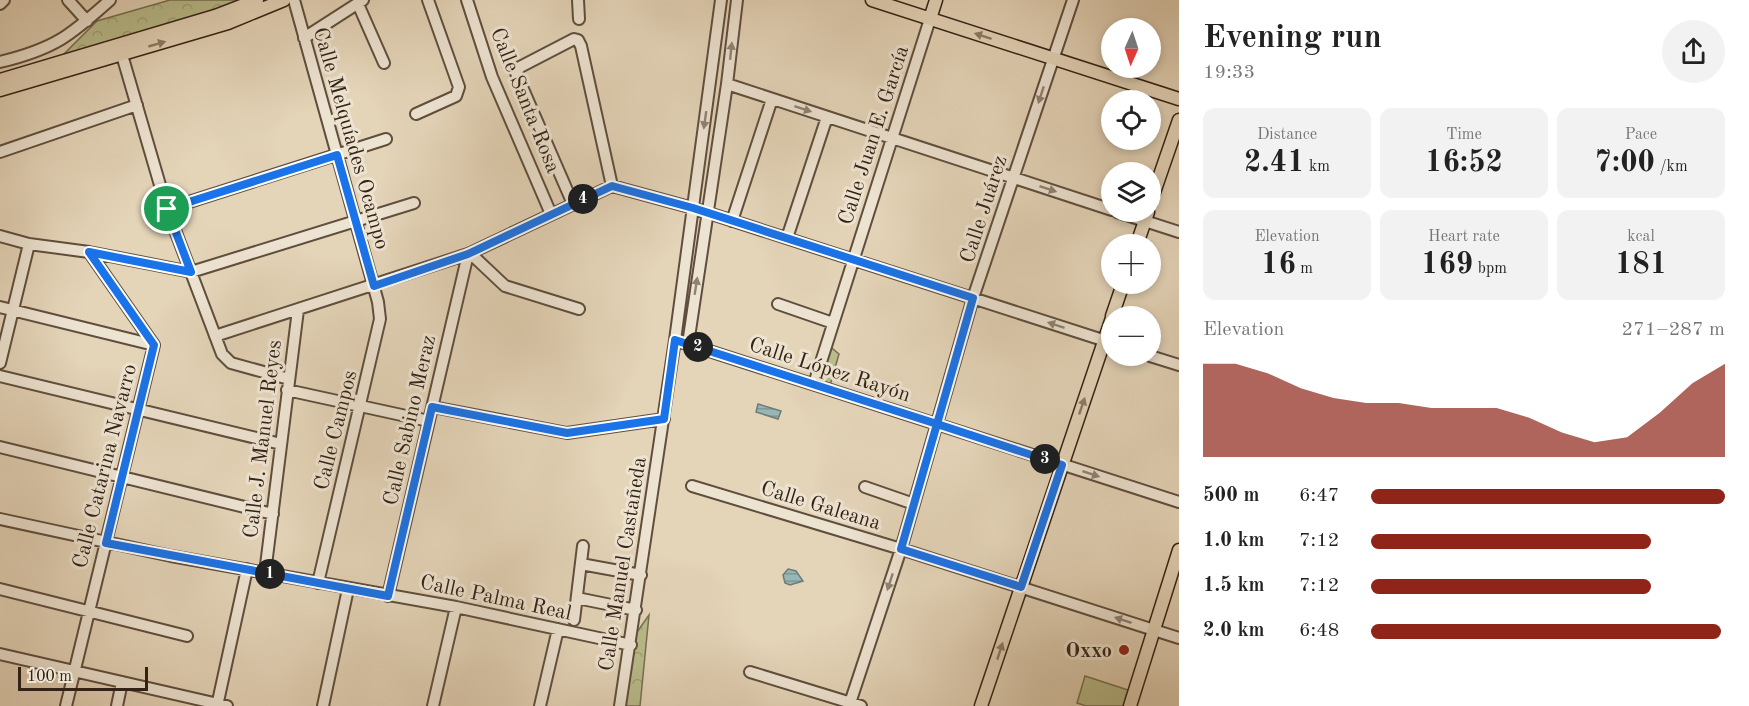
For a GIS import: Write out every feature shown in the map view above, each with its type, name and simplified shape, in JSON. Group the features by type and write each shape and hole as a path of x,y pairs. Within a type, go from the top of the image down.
{"main road":[{"path":"0,80 215,16 256,0"},
{"path":"0,90 228,23 284,0"},
{"path":"872,0 1179,99"},
{"name":"Calle Juan E. García","path":"930,19 936,0"},
{"path":"1161,172 1179,120"},
{"path":"981,706 1062,465 1101,361"},
{"path":"1130,706 1179,550"}],"street":[{"path":"0,4 4,0"},
{"path":"68,0 87,21"},
{"path":"0,62 48,48 87,21 110,0"},
{"name":"Calle Melquíades Ocampo","path":"294,0 374,286"},
{"path":"416,114 456,96 459,92 459,82 428,0"},
{"name":"Calle Santa Rosa","path":"467,0 492,77 551,214"},
{"path":"578,0 579,19"},
{"name":"Calle Manuel Castañeda","path":"620,706 664,419 721,0"},
{"path":"688,344 727,84 737,0"},
{"name":"Calle Juárez","path":"849,704 901,549 973,298 1073,0"},
{"path":"304,38 360,2 384,63"},
{"name":"Calle Juan E. García","path":"814,384 930,19"},
{"path":"573,204 516,73 520,67 574,39 578,40 581,45 612,186"},
{"path":"122,55 167,209 222,354 231,363 288,385 360,406 429,422"},
{"path":"727,84 1101,206"},
{"path":"732,221 772,99"},
{"path":"0,152 136,105"},
{"path":"787,238 828,117"},
{"path":"167,209 387,139"},
{"path":"215,336 374,286 469,253 612,186 693,208 1101,340"},
{"path":"0,236 29,244 89,252 191,272 414,203"},
{"path":"1158,222 1179,232"},
{"path":"0,363 29,244"},
{"name":"Calle Catarina Navarro","path":"66,706 154,345 89,252"},
{"path":"469,253 505,286 579,309"},
{"name":"Calle Sabino Meraz","path":"388,596 469,253"},
{"name":"Calle Campos","path":"318,583 380,319 374,286"},
{"path":"778,304 833,323"},
{"path":"0,307 154,345"},
{"name":"Calle J. Manuel Reyes","path":"265,573 298,310"},
{"name":"Calle López Rayón","path":"675,340 1179,502"},
{"path":"1161,359 1179,365"},
{"path":"0,376 281,444"},
{"path":"432,407 567,433 664,419"},
{"path":"0,447 273,514"},
{"name":"Calle Galeana","path":"692,486 901,549 1179,638"},
{"path":"865,487 914,504"},
{"name":"Calle Palma Real","path":"0,519 106,543 456,607 631,645"},
{"path":"574,620 583,546"},
{"path":"581,564 641,575"},
{"name":"Calle J. Manuel Reyes","path":"220,705 247,569"},
{"path":"0,589 187,636"},
{"path":"323,706 348,589"},
{"path":"577,598 636,610"},
{"path":"433,706 456,607"},
{"path":"540,706 558,629"},
{"path":"0,654 220,705"},
{"path":"750,672 861,706"},
{"path":"117,706 122,682"}],"green space":[{"path":"170,0 255,0 63,55 97,21"},
{"path":"827,344 839,354 829,389 814,384"},
{"path":"649,615 640,706 618,706 630,642"},
{"path":"1085,676 1128,690 1123,706 1086,706 1077,703"}],"water":[{"path":"758,404 781,411 778,419 756,412"},
{"path":"788,569 796,571 803,581 790,585 785,583 783,575"}],"place":[{"name":"Oxxo","path":"1124,650"}],"route":[{"path":"167,209 191,272 89,252 154,345 106,543 388,596 432,407 454,413 482,414 567,433 664,419 675,340 937,424 901,549 1021,587 1062,465 937,424 973,298 693,208 612,186 468,254 374,286 337,155 167,209"}]}
